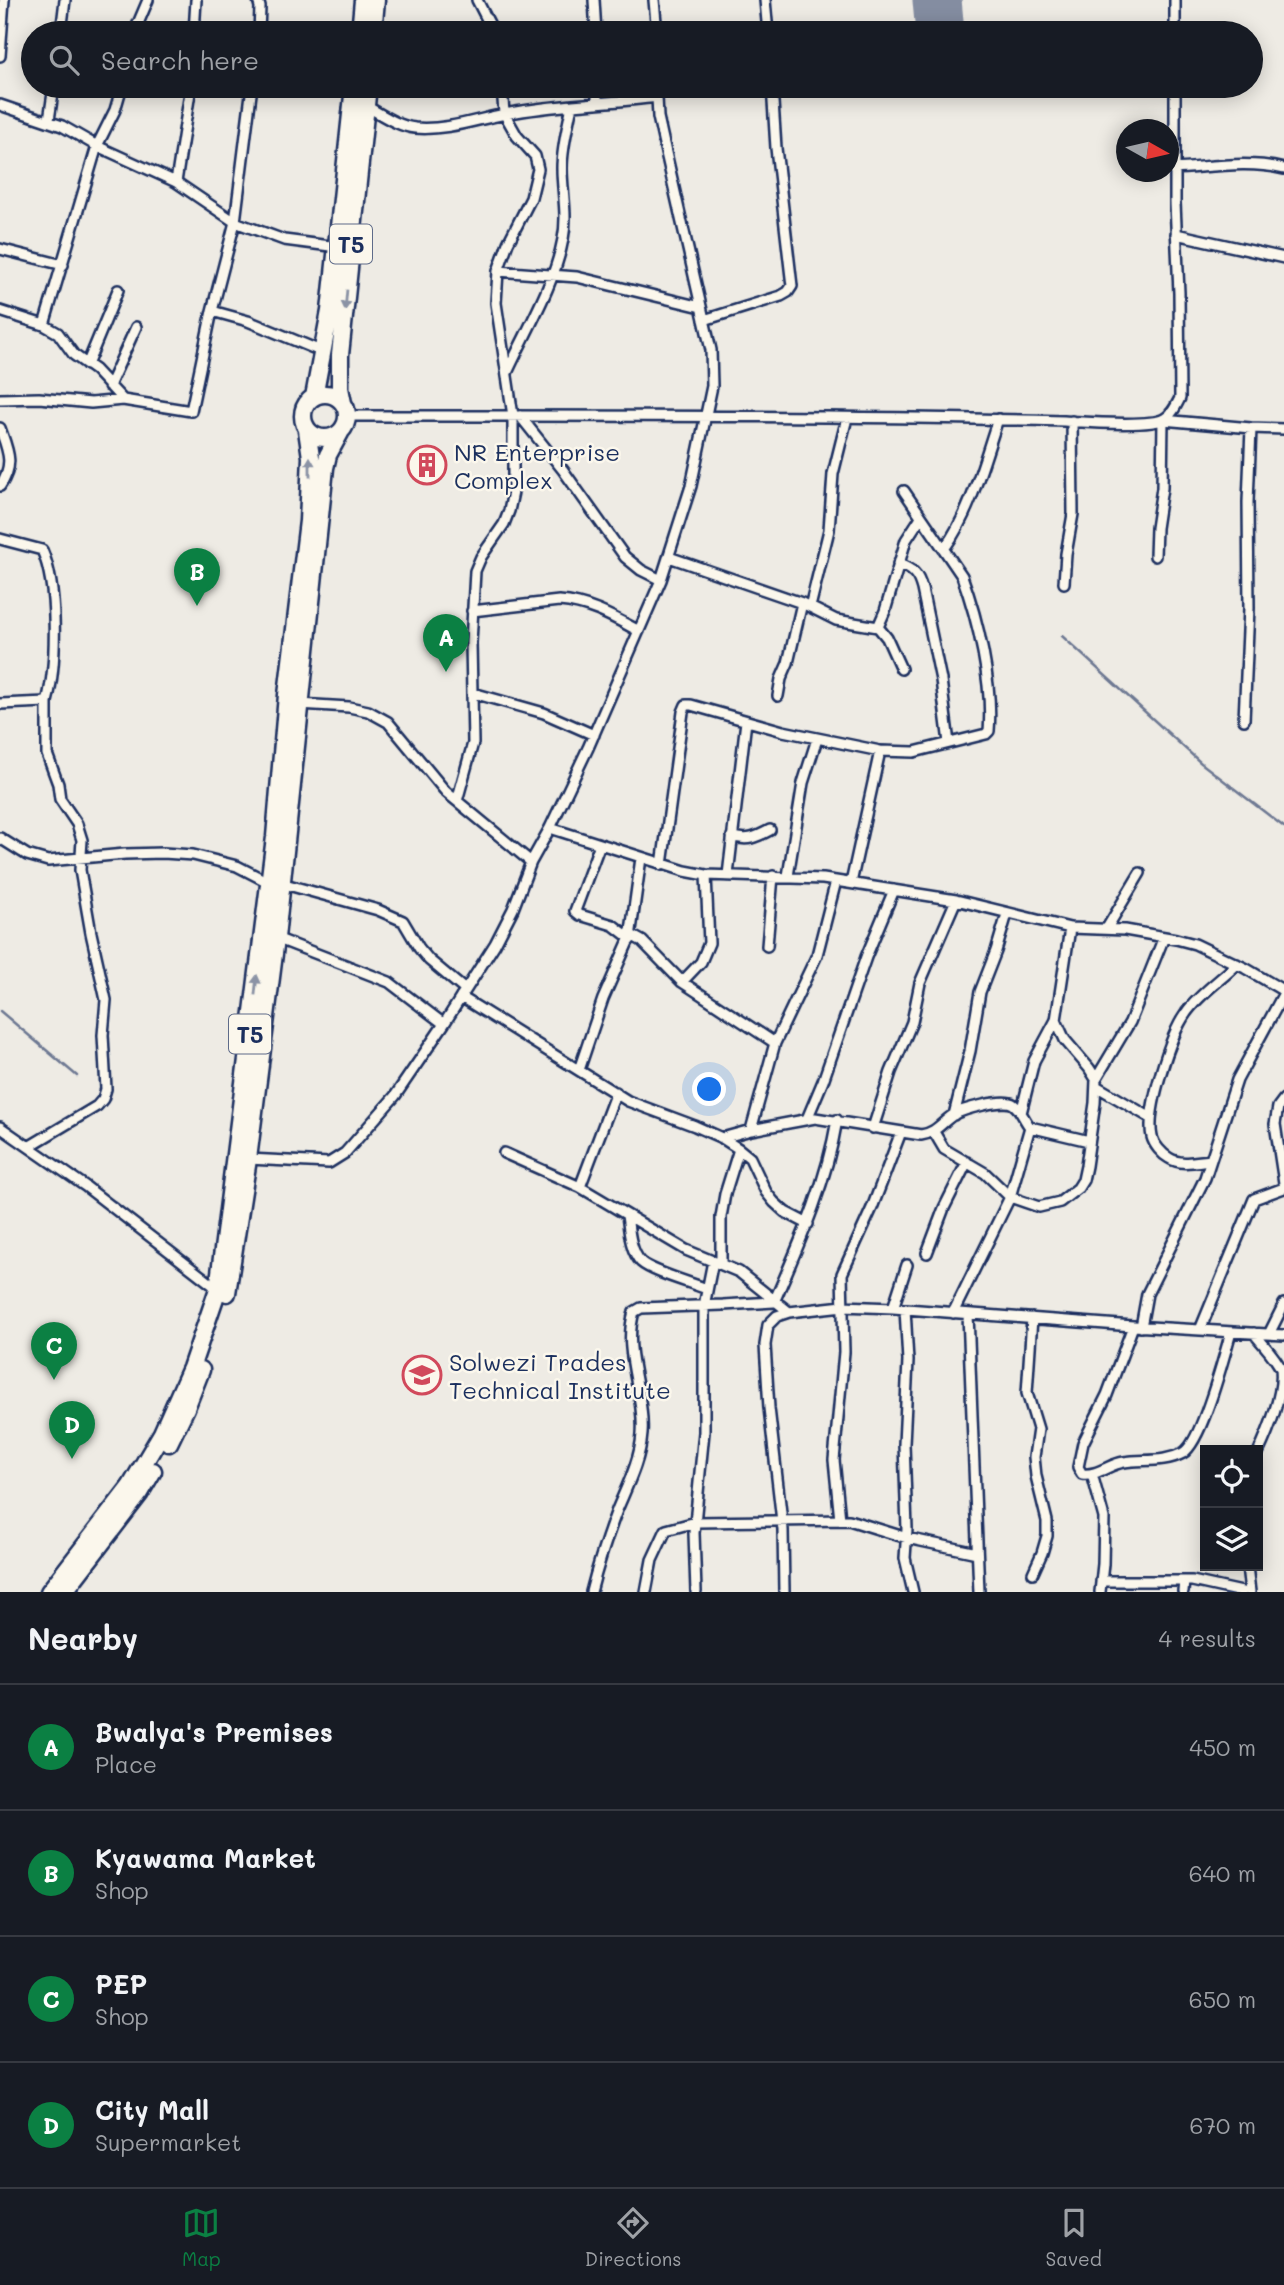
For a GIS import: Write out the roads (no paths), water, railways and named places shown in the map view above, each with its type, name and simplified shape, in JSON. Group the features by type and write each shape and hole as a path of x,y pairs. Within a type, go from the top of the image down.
{"highway":[{"path":"361,21 363,0"},
{"path":"374,21 376,0"},
{"name":"T5","path":"64,1592 140,1493 186,1408 209,1350 228,1289 248,1159 276,938 275,837 308,521 311,457 303,412 314,397 323,352 338,247 353,98"},
{"name":"T5","path":"49,1592 130,1487 162,1433 191,1368 218,1289 299,704 325,468 328,455 345,427 345,409 340,388 340,355 367,98"},
{"path":"314,397 332,395 345,409"},
{"path":"307,430 323,439 340,433"}],"street":[{"path":"0,56 4,0"},
{"path":"62,21 65,0"},
{"path":"139,21 148,0"},
{"path":"195,21 196,0"},
{"path":"258,0 259,21"},
{"path":"477,0 488,21"},
{"path":"594,0 595,21"},
{"path":"654,0 656,21"},
{"path":"765,0 767,21"},
{"path":"1175,0 1175,21"},
{"path":"49,120 52,98"},
{"path":"44,326 97,146 118,98"},
{"path":"176,182 189,98"},
{"path":"0,399 39,398 91,403 123,400 191,411 212,311 235,222 251,98"},
{"path":"457,801 473,743 473,584 477,564 504,524 512,500 517,416 507,374 496,303 498,271 508,243 531,198 538,169 535,156 520,141 504,113 503,98"},
{"path":"597,98 597,103"},
{"path":"366,106 412,128 458,124 504,113 572,104 647,98"},
{"path":"248,1159 329,1163 345,1153 394,1096 495,944 513,909 531,862 594,735 661,580 691,486 712,386 712,367 704,320 658,117 657,98"},
{"path":"704,320 781,296 792,286 773,98"},
{"path":"1175,98 1175,119"},
{"path":"507,374 553,275 562,247 565,225 562,153 572,104"},
{"path":"0,105 49,120 97,146 176,182 235,222 284,240 338,247"},
{"path":"1179,169 1263,165 1284,169"},
{"path":"1156,556 1163,420 1173,412 1180,398 1175,182"},
{"path":"1176,233 1284,258"},
{"path":"0,249 63,265"},
{"path":"498,271 593,280 701,307"},
{"path":"87,365 118,290"},
{"path":"0,311 58,333 74,355 123,400"},
{"path":"212,311 248,321 323,352"},
{"path":"109,386 136,327"},
{"path":"345,409 517,416 998,419 1132,423 1163,420 1251,429 1284,429"},
{"path":"517,416 563,470 625,557 641,570 661,580"},
{"path":"778,696 781,679 829,530 833,474 846,418"},
{"path":"944,549 963,516 998,419"},
{"path":"1064,583 1073,514 1072,421"},
{"path":"0,428 10,457 9,469 0,486"},
{"path":"1244,720 1249,608 1248,502 1251,429"},
{"path":"662,865 684,707 691,705 746,722 880,751 914,752 989,731 986,673 975,613 962,576 904,491"},
{"path":"878,627 906,540 921,517"},
{"path":"0,539 38,548 44,553 53,613 52,677 47,702 47,754 58,784 60,799 82,840 80,859 91,933 106,1000 103,1035 105,1095 97,1106 30,1146"},
{"path":"669,557 806,605 836,620 878,627 887,638 901,669"},
{"path":"898,564 918,575 922,589 942,680 949,743"},
{"path":"472,611 546,602 570,602 595,608 639,631"},
{"path":"473,694 544,713 594,735"},
{"path":"0,704 47,702"},
{"path":"299,704 349,707 368,711 388,722 435,781 531,862"},
{"path":"728,875 746,722"},
{"path":"788,876 803,783 817,738"},
{"path":"851,883 880,751"},
{"path":"550,828 662,865 706,875 788,876 851,883 956,900 1070,928 1107,928 1188,942 1237,964 1284,992 1237,1080 1205,1178 1147,1294 1137,1327 1083,1443 1078,1467 1082,1474 1092,1474 1119,1462 1154,1461 1179,1455 1188,1448 1202,1423 1231,1332"},
{"path":"733,836 742,840 770,830"},
{"path":"0,838 27,855 59,861 125,854 193,855 237,866 274,882 378,910 403,921 424,954 463,993 628,1101 722,1138 739,1149 750,1158 766,1192 774,1202 785,1212 808,1224"},
{"path":"600,844 575,911 613,925 630,938 642,940 682,982 775,1042"},
{"path":"579,1070 603,999 630,938 641,858"},
{"path":"1107,928 1140,873"},
{"path":"682,982 701,962 709,943 706,875"},
{"path":"767,946 772,876"},
{"path":"751,1130 775,1042 817,955 836,881"},
{"path":"807,1119 866,957 894,890"},
{"path":"873,1128 891,1072 912,1022 920,984 956,900"},
{"path":"954,1115 970,1051 980,992 1007,914"},
{"path":"1021,1113 1034,1061 1056,1020 1070,928"},
{"path":"933,1132 944,1149 985,1173 1010,1198 1039,1207 1060,1202 1070,1195 1083,1180 1096,1083 1130,1022 1164,937"},
{"path":"276,938 389,982 444,1024"},
{"path":"1211,1160 1185,1162 1169,1159 1152,1137 1151,1118 1169,1048 1180,1022 1194,1003 1237,964"},
{"path":"1056,1020 1065,1040 1089,1068 1096,1083 1151,1118"},
{"path":"580,1187 616,1093"},
{"path":"1284,1099 1275,1116 1284,1183"},
{"path":"722,1138 807,1119 837,1120 921,1135 933,1132 954,1115 967,1109 1007,1102 1017,1107 1030,1126 1089,1141"},
{"path":"774,1301 808,1224 827,1169 837,1120"},
{"path":"953,1313 1010,1198 1030,1126"},
{"path":"0,1127 85,1185 218,1289"},
{"path":"840,1520 834,1460 844,1352 842,1274 872,1208 901,1132"},
{"path":"696,1592 694,1533 703,1452 704,1306 717,1262 725,1194 739,1149"},
{"path":"504,1153 580,1187 686,1250 739,1272 789,1312"},
{"path":"927,1253 944,1208 967,1163"},
{"path":"1200,1330 1254,1199 1284,1188"},
{"path":"627,1215 632,1243 641,1262 708,1289"},
{"path":"893,1308 907,1265"},
{"path":"591,1592 641,1442 642,1418 631,1331 634,1312 641,1308 774,1301"},
{"path":"1269,1334 1284,1304"},
{"path":"784,1592 782,1522 765,1345 768,1325 777,1316 789,1312 843,1306 1284,1335"},
{"path":"905,1309 908,1361 904,1444 907,1538 905,1558 913,1592"},
{"path":"968,1314 979,1592"},
{"path":"1032,1318 1027,1393 1038,1429 1034,1457 1047,1521 1047,1536 1033,1573"},
{"path":"1254,1333 1280,1367 1284,1377 1281,1401 1262,1445"},
{"path":"1092,1474 1104,1518 1100,1592"},
{"path":"646,1592 652,1560 666,1530 696,1522 840,1520 977,1553"},
{"path":"1248,1571 1250,1592"},
{"path":"1101,1581 1184,1581 1242,1592"},
{"path":"1183,1592 1184,1581"}],"waterway":[{"path":"1062,636 1201,763 1284,827"},
{"path":"0,1011 77,1076"}],"place":[{"name":"NR Enterprise Complex","path":"427,465"},
{"name":"Kyawama Market","path":"197,606"},
{"name":"Bwalya's Premises","path":"446,672"},
{"name":"Solwezi Trades Technical Institute","path":"422,1375"},
{"name":"PEP","path":"54,1380"},
{"name":"City Mall","path":"72,1459"}]}
